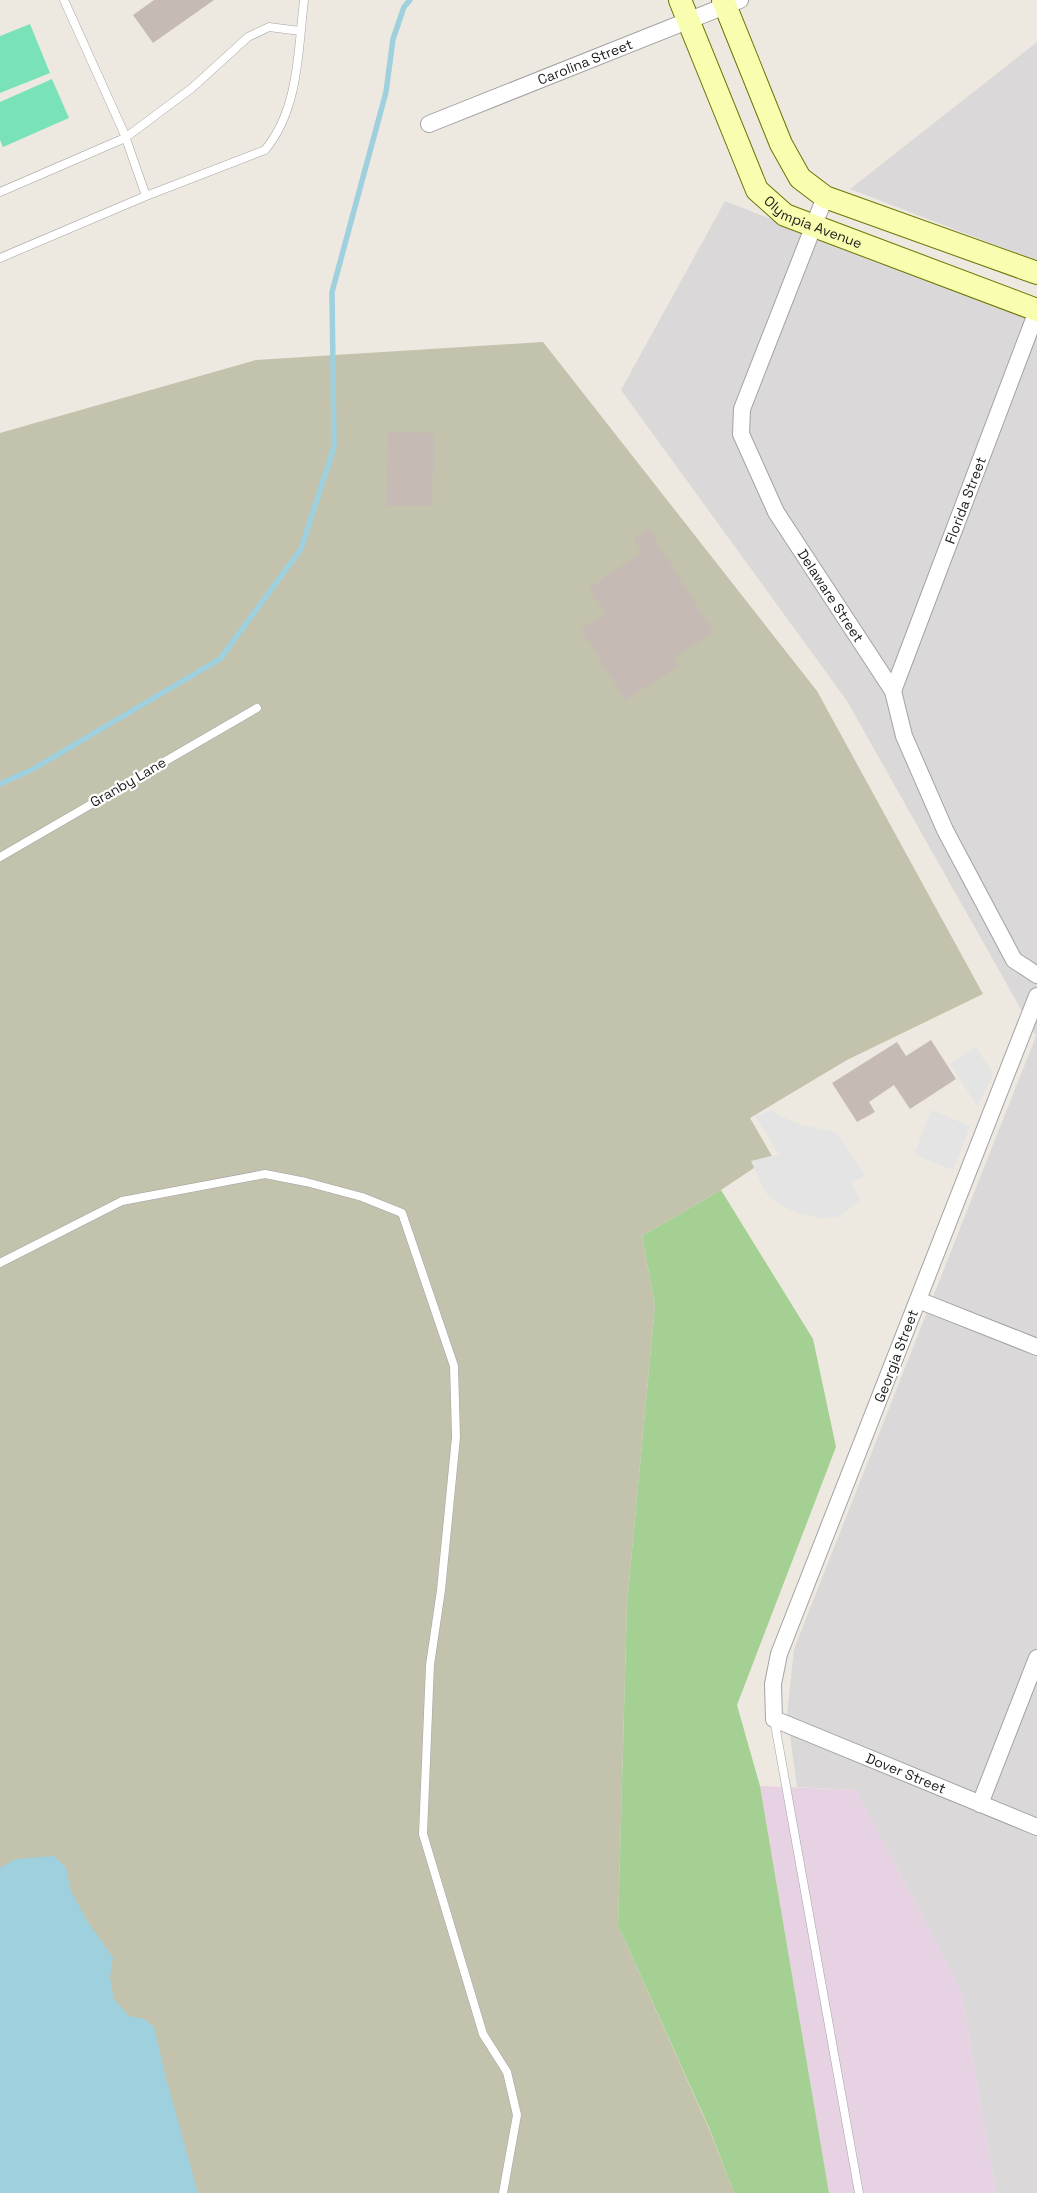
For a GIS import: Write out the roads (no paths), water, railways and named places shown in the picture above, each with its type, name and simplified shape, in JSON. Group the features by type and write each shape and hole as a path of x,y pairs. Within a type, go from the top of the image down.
{"main road":[{"name":"Olympia Avenue","path":"680,0 757,190 784,215 1037,311"},
{"name":"Olympia Avenue","path":"730,2 782,144 800,178 825,197 1037,273"}],"street":[{"name":"Carolina Street","path":"429,124 688,21 730,2"},
{"name":"Delaware Street","path":"825,197 742,409 741,434 776,512 893,691 904,736 945,830 1014,960 1037,975"},
{"name":"Florida Street","path":"893,691 1037,311"},
{"name":"Georgia Street","path":"774,1720 774,1684 779,1654 1037,996"},
{"path":"918,1300 1037,1347"},
{"path":"980,1804 1037,1658"},
{"name":"Dover Street","path":"774,1720 1037,1827"}],"lane":[{"path":"64,0 125,138 146,196"},
{"path":"0,258 146,196 265,150 283,123 296,76 304,0"},
{"path":"0,192 125,138 192,88 248,37 269,27 300,31"},
{"name":"Granby Lane","path":"0,857 257,708"},
{"path":"0,1263 122,1201 265,1174 306,1182 362,1197 402,1213 454,1366 456,1428 441,1590 430,1664 423,1834 458,1944 483,2034 507,2072 517,2114 504,2193"},
{"path":"774,1720 859,2193"}],"water":[{"path":"54,1856 66,1867 71,1891 89,1924 113,1957 110,1978 114,1999 129,2016 144,2019 154,2027 198,2193 0,2193 0,1868 15,1859"}],"waterway":[{"path":"0,784 33,769 220,659 301,549 334,447 332,292 386,92 393,39 404,7 410,0"}]}
